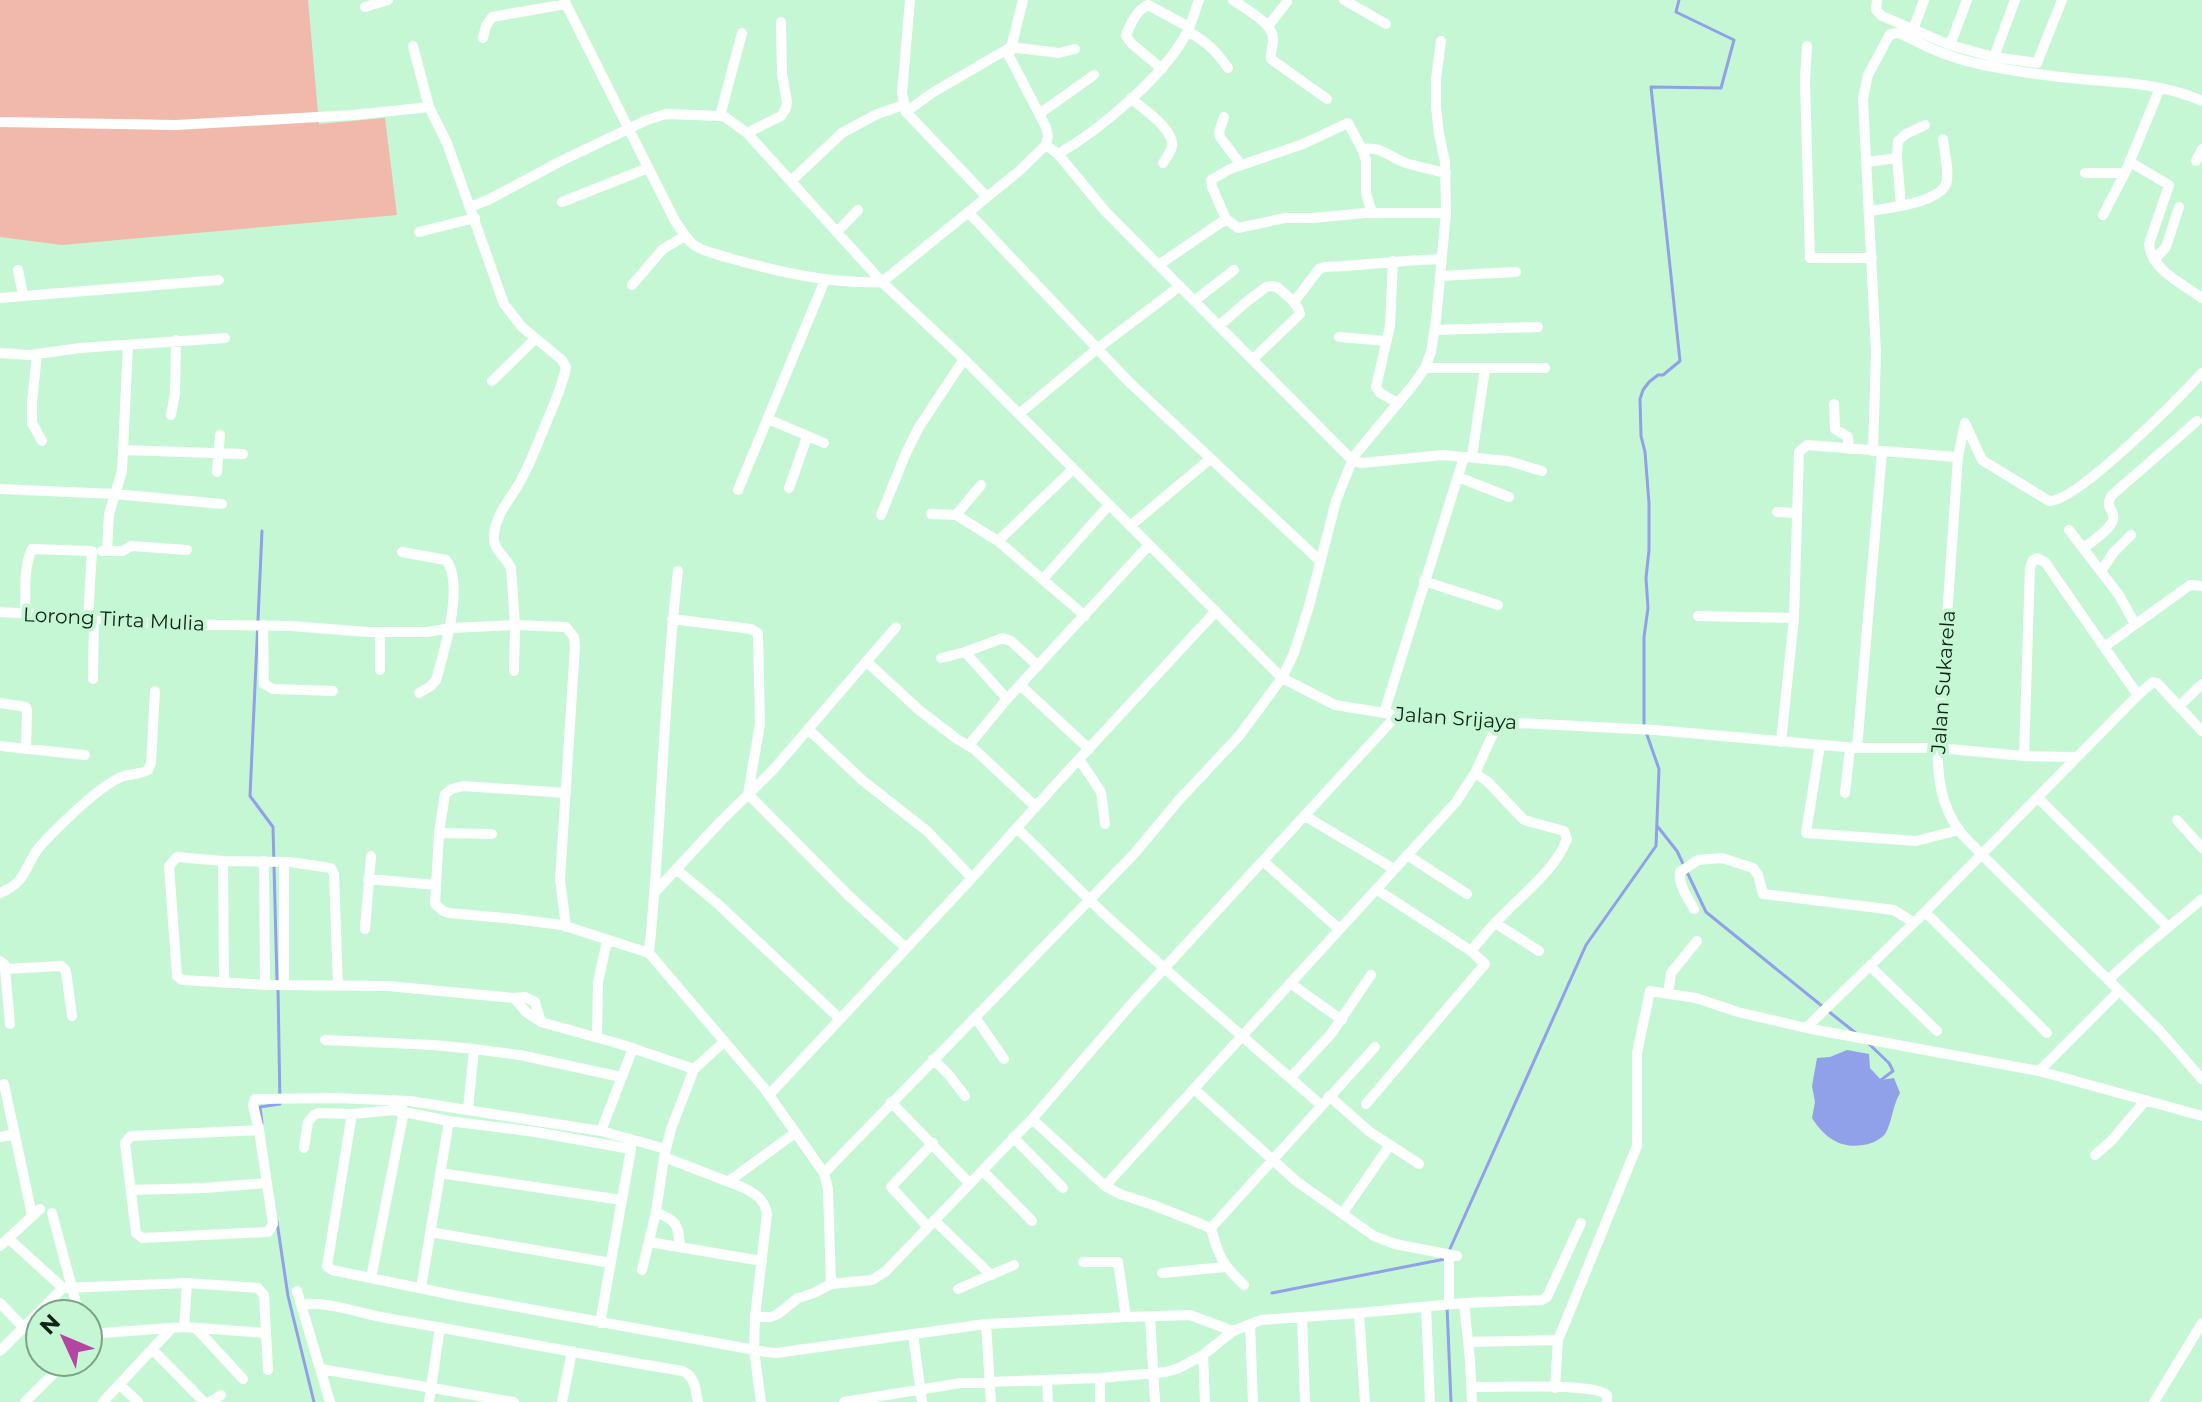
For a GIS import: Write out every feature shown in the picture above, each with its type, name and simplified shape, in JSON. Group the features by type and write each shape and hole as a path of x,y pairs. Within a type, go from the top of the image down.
{"street":[{"path":"365,7 388,0"},
{"path":"910,0 902,93 904,109 987,197"},
{"path":"483,38 492,17 565,2 675,221 694,245 747,263 825,280 882,282 1046,145 1046,127 1009,56 1023,0"},
{"path":"1058,154 1105,121 1162,69 1188,29 1199,0"},
{"path":"1233,0 1268,26 1273,40 1271,59 1327,99"},
{"path":"1344,0 1386,24"},
{"path":"1877,0 1878,13 1950,45 1994,57 2038,63 2062,0"},
{"path":"1913,30 1924,0"},
{"path":"1950,45 1967,0"},
{"path":"1994,57 2015,0"},
{"path":"1268,26 1287,2"},
{"path":"1162,69 1126,36 1144,6 1148,5 1204,40 1215,49 1228,68"},
{"path":"747,133 781,116 786,108 781,22"},
{"path":"1845,793 1854,748 1877,452 1876,353 1863,90 1888,36 1893,32 1952,57 2004,68 2160,88 2183,92 2202,101"},
{"path":"470,207 647,120 666,114 720,116 742,33"},
{"path":"824,1173 1090,900 1239,736 1282,678 1294,653 1309,606 1336,501 1353,461 1425,368 1431,352 1446,213 1446,173 1436,106 1441,41"},
{"path":"413,46 429,107 447,143 504,304 522,327 562,360 566,367 560,390 525,473 500,512 494,537 495,547 508,560 511,568 514,671"},
{"path":"1807,46 1805,81 1810,258 1872,258"},
{"path":"791,181 842,133 875,115 904,109 1011,47 1059,53 1075,49"},
{"path":"1039,114 1094,75"},
{"path":"2103,215 2130,162 2160,88"},
{"path":"1131,98 1168,132 1173,141 1163,163"},
{"path":"0,122 176,125 354,115 429,107"},
{"name":"Jalan Srijaya","path":"720,116 747,133 882,282 964,359 1282,678 1335,705 1397,715 1655,730 1781,742"},
{"path":"1224,117 1220,137 1241,165"},
{"path":"1372,213 1366,193 1366,160 1348,123 1211,180 1226,219 1238,228 1285,218 1446,213"},
{"path":"1901,206 1898,141 1925,125"},
{"path":"1869,211 1901,206 1937,194 1947,180 1943,139"},
{"path":"1046,145 1058,154 1105,211 1353,461 1468,456 1508,461 1542,471"},
{"path":"1362,149 1382,150 1403,162 1446,173"},
{"path":"2196,161 2202,149"},
{"path":"1867,162 1897,158"},
{"path":"2130,162 2169,185 2149,244 2150,254 2163,269 2202,298"},
{"path":"562,202 648,168"},
{"path":"2085,173 2125,173"},
{"path":"2154,260 2166,247 2179,207"},
{"path":"837,232 858,210"},
{"path":"968,212 1128,381 1320,561"},
{"path":"419,232 475,218"},
{"path":"1160,264 1226,219"},
{"path":"632,285 663,249 685,236"},
{"path":"1294,302 1319,269 1324,267 1442,259"},
{"path":"1393,261 1390,326 1376,387 1380,393 1398,403"},
{"path":"18,270 23,295"},
{"path":"1194,301 1234,270"},
{"path":"1440,276 1516,272"},
{"path":"0,298 219,280"},
{"path":"738,490 825,280"},
{"path":"1019,414 1098,348 1180,286"},
{"path":"1219,326 1266,287 1277,287 1294,302 1300,314 1253,359"},
{"path":"1435,330 1538,327"},
{"path":"1339,337 1386,341"},
{"path":"0,353 37,354 225,338"},
{"path":"492,381 535,339"},
{"path":"171,415 175,394 176,340"},
{"path":"107,551 109,514 122,471 128,345"},
{"path":"37,354 32,423 42,441"},
{"path":"881,515 919,427 964,359"},
{"path":"1425,368 1545,368"},
{"path":"1384,713 1424,581 1458,477 1468,456 1485,369"},
{"name":"Jalan Sukarela","path":"2202,373 2171,407 2078,489 2056,501 2049,501 1982,460 1965,423 1958,457 1938,748 1943,798 1959,830 2160,1031 2202,1079"},
{"path":"1834,404 1835,429 1848,437 1849,449"},
{"path":"768,419 824,443"},
{"path":"2084,548 2113,519 2108,506 2112,495 2197,421"},
{"path":"217,472 220,435"},
{"path":"789,488 807,437"},
{"path":"1958,457 1807,445 1799,452 1794,618 1781,742 2076,757"},
{"path":"124,450 243,454"},
{"path":"1130,526 1210,459"},
{"path":"998,541 1073,469"},
{"path":"1458,477 1509,497"},
{"path":"956,515 981,485"},
{"path":"0,489 115,494 222,504"},
{"path":"1044,578 1109,505"},
{"path":"1777,512 1796,513"},
{"path":"931,514 956,515 998,541 1085,616"},
{"path":"2069,530 2102,570 2135,624"},
{"path":"2102,570 2131,535"},
{"path":"968,746 1007,699 1149,545"},
{"path":"25,614 27,568 32,549 123,551 131,546 187,550"},
{"path":"92,551 93,679"},
{"path":"402,552 441,558 450,565 453,575 451,628 436,680 419,693"},
{"path":"2024,756 2033,560 2037,558 2045,562 2138,695"},
{"path":"649,953 678,571"},
{"path":"1424,581 1498,605"},
{"path":"2104,647 2190,585 2202,586"},
{"path":"769,1095 1216,611"},
{"name":"Lorong Tirta Mulia","path":"0,612 158,624 258,625 380,632 427,632 515,625 566,627 574,637 560,879 566,927"},
{"path":"1698,616 1794,618"},
{"path":"672,619 751,629 758,633 760,724 748,794"},
{"path":"258,625 264,684 267,687 333,691"},
{"path":"656,891 773,770 896,627"},
{"path":"380,632 380,670"},
{"path":"941,658 1003,638 1011,641 1038,666"},
{"path":"965,652 1007,699"},
{"path":"866,661 919,710 968,746 1036,807"},
{"path":"1806,1028 2138,695 2155,682 2202,731"},
{"path":"2179,706 2202,684"},
{"path":"1020,685 1089,749"},
{"path":"0,893 13,888 39,845 93,798 123,777 148,770 155,691"},
{"path":"0,703 26,707 26,749"},
{"path":"755,1317 778,1314 798,1298 831,1284 872,1280 886,1271 1032,1119 1164,968 1397,715"},
{"path":"1105,1186 1456,802 1475,773 1499,721"},
{"path":"808,729 862,780 927,831 972,878"},
{"path":"1820,745 1806,833 1916,841 1959,830"},
{"path":"0,746 85,755"},
{"path":"1079,759 1101,792 1105,824"},
{"path":"1471,951 1562,852 1567,835 1559,829 1524,820 1488,782 1475,773"},
{"path":"566,793 463,786 452,789 443,798 435,904 443,911 566,927 649,953 769,1095 824,1173 828,1189 831,1284"},
{"path":"748,794 850,897 906,948"},
{"path":"2038,798 2168,927"},
{"path":"1305,816 1394,869"},
{"path":"2177,820 2202,848"},
{"path":"1017,828 1164,968 1321,1105"},
{"path":"439,833 492,834"},
{"path":"1407,855 1467,894"},
{"path":"365,929 371,856"},
{"path":"338,986 333,870 274,861 177,857 169,866 177,976 187,982 338,986 388,986 514,998 526,1012 541,1022 694,1069"},
{"path":"1694,909 1679,877 1698,860 1722,858 1753,868 1758,875 1762,894 1894,910 1914,923"},
{"path":"223,861 224,983"},
{"path":"274,861 283,984"},
{"path":"267,984 274,861"},
{"path":"1263,861 1339,929"},
{"path":"676,869 719,905 839,1018"},
{"path":"368,879 436,885"},
{"path":"1366,1104 1484,966 1484,962 1471,951 1376,889"},
{"path":"2108,980 2202,899"},
{"path":"1925,912 2047,1033"},
{"path":"1495,923 1539,951"},
{"path":"597,1037 598,982 607,941"},
{"path":"1668,994 1671,973 1697,941"},
{"path":"10,1024 2,965 61,966 66,971 72,1016"},
{"path":"1870,966 1937,1031"},
{"path":"1291,1077 1342,1020 1371,975"},
{"path":"1290,983 1342,1020"},
{"path":"2039,1071 2119,991"},
{"path":"1555,1388 1558,1340 1637,1146 1637,1053 1649,992 1696,998 1738,1012 1806,1028 2039,1071 2202,1116"},
{"path":"975,1017 1004,1059"},
{"path":"325,1040 474,1049 520,1055 621,1077"},
{"path":"642,1270 671,1129 694,1069 724,1042"},
{"path":"1211,1228 1375,1047"},
{"path":"601,1131 633,1048"},
{"path":"468,1109 474,1049"},
{"path":"933,1059 965,1096"},
{"path":"4,1084 36,1212 2,1242 68,1288 187,1283 258,1288 264,1295 268,1370"},
{"path":"1194,1089 1296,1181 1342,1214 1384,1241 1449,1255 1447,1304"},
{"path":"1329,1096 1370,1132 1419,1164"},
{"path":"259,1130 131,1136 125,1143 136,1233 142,1238 271,1230 273,1224 259,1130 252,1102 255,1099 410,1101 601,1131 630,1144"},
{"path":"2095,1155 2146,1100"},
{"path":"891,1102 970,1184"},
{"path":"371,1278 404,1111"},
{"path":"304,1148 308,1122 319,1113 404,1111 449,1121 630,1144 665,1153 753,1192 766,1208 754,1350 761,1402"},
{"path":"352,1114 327,1266 332,1270 600,1323 776,1353 986,1324 1126,1317 1190,1315 1233,1331"},
{"path":"1032,1119 1105,1186 1211,1228"},
{"path":"421,1288 449,1121"},
{"path":"729,1181 795,1133"},
{"path":"0,1137 15,1134"},
{"path":"1013,1137 1063,1188"},
{"path":"933,1143 891,1187 991,1275"},
{"path":"600,1323 630,1144"},
{"path":"1342,1214 1390,1145"},
{"path":"983,1171 1032,1221"},
{"path":"440,1173 622,1200"},
{"path":"131,1190 266,1183"},
{"path":"656,1212 671,1219 678,1227 680,1246"},
{"path":"52,1213 72,1298"},
{"path":"844,1402 921,1388 990,1381 1100,1378 1173,1370 1203,1355 1233,1331 1261,1320 1544,1299 1581,1223"},
{"path":"1211,1228 1225,1267 1244,1285"},
{"path":"430,1232 611,1263"},
{"path":"649,1242 762,1261"},
{"path":"1083,1262 1118,1262 1126,1317"},
{"path":"958,1289 1014,1265"},
{"path":"1162,1273 1225,1267"},
{"path":"187,1283 190,1328 243,1379"},
{"path":"57,1298 68,1288"},
{"path":"297,1291 330,1402"},
{"path":"0,1303 24,1328 0,1351"},
{"path":"1464,1303 1472,1402"},
{"path":"302,1305 316,1304 683,1371 694,1381 698,1402"},
{"path":"1426,1307 1430,1402"},
{"path":"1359,1313 1365,1402"},
{"path":"1150,1317 1155,1402"},
{"path":"1302,1317 1305,1402"},
{"path":"2154,1402 2202,1323"},
{"path":"986,1324 991,1402"},
{"path":"1250,1325 1253,1402"},
{"path":"429,1402 440,1327"},
{"path":"104,1333 190,1328 266,1333"},
{"path":"103,1402 170,1330"},
{"path":"913,1334 922,1402"},
{"path":"1469,1342 1558,1340"},
{"path":"153,1350 204,1402"},
{"path":"562,1402 572,1351"},
{"path":"1203,1355 1205,1402"},
{"path":"321,1369 514,1402"},
{"path":"25,1402 49,1378"},
{"path":"1100,1378 1100,1402"},
{"path":"1047,1381 1048,1402"},
{"path":"120,1385 138,1402"},
{"path":"1472,1387 1602,1391 1607,1395 1607,1402"},
{"path":"210,1402 221,1395"}],"shaded area":[{"path":"0,0 308,0 319,124 385,118 397,215 62,245 0,237"}],"water":[{"path":"1847,1050 1869,1054 1870,1068 1881,1080 1894,1078 1900,1093 1885,1134 1878,1140 1855,1146 1833,1140 1812,1118 1815,1102 1812,1086 1817,1058"}],"waterway":[{"path":"1644,725 1649,503 1640,399 1649,382 1680,361 1651,87 1721,88 1734,40 1676,12 1679,0"},
{"path":"262,531 250,796 273,827 277,981"},
{"path":"1449,1251 1586,945 1656,846 1659,769 1646,732"},
{"path":"1658,827 1677,851 1706,912 1822,1006"},
{"path":"262,1123 260,1107 280,1104 278,988"},
{"path":"1828,1011 1857,1034"},
{"path":"1869,1044 1893,1071 1881,1080"},
{"path":"277,1222 288,1296 314,1402"},
{"path":"1272,1293 1445,1259"},
{"path":"1447,1306 1451,1402"}]}
